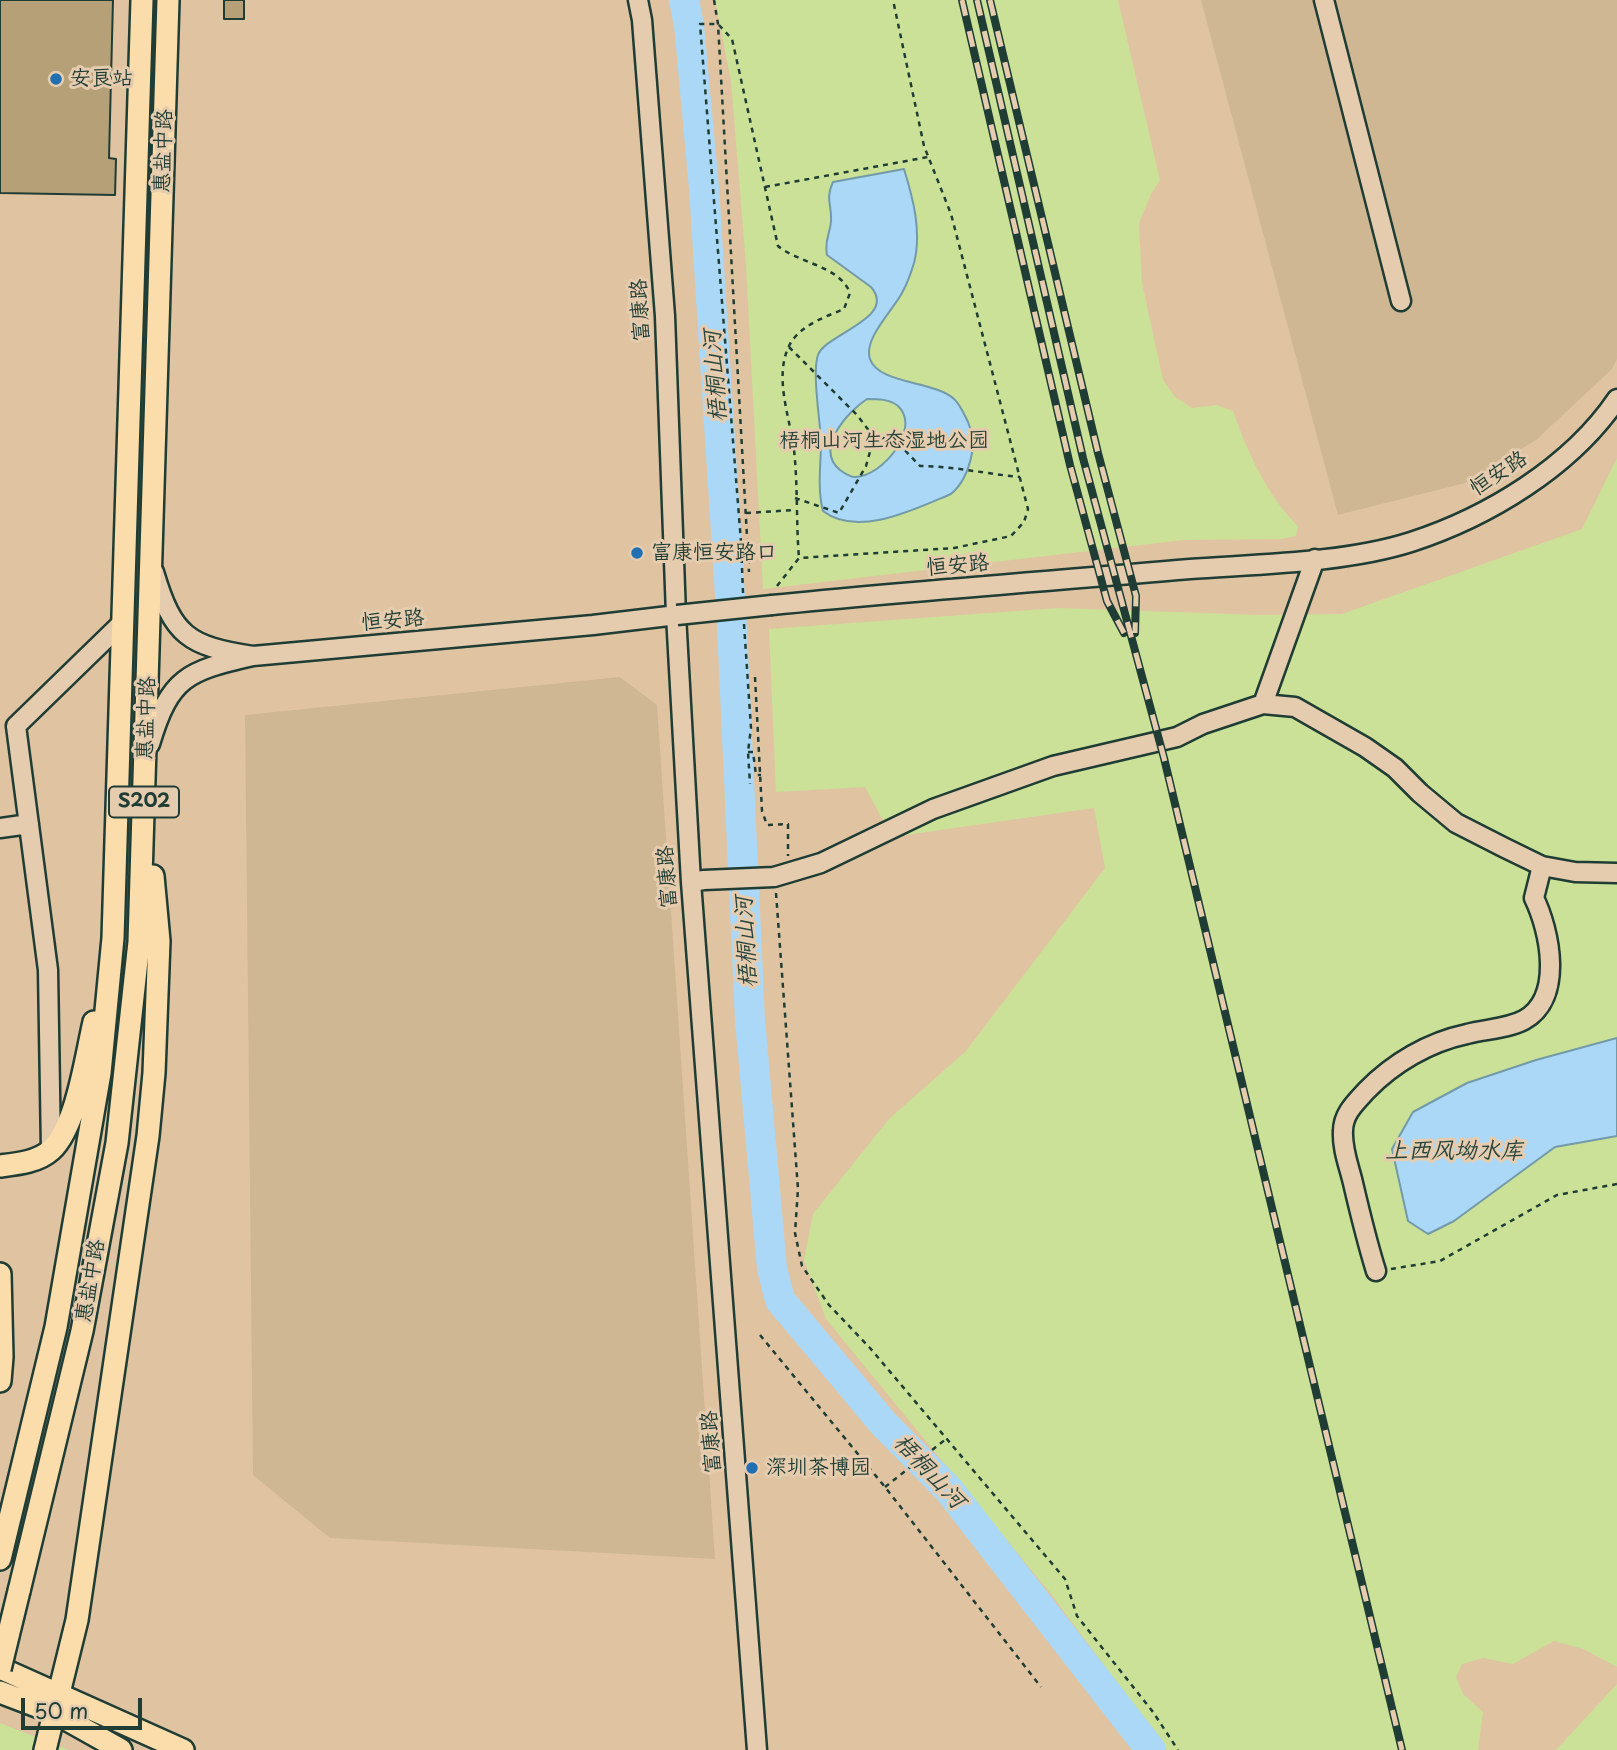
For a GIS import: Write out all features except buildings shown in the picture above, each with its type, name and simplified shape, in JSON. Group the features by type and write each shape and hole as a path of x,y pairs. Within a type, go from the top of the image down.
{"main road":[{"name":"惠盐中路","path":"0,1559 56,1327 100,1073 113,938 142,0"},
{"name":"惠盐中路","path":"0,1668 82,1331 117,1143 139,942 168,0"},
{"path":"45,1750 76,1620 148,1136 154,1073 159,941 145,790"},
{"path":"0,1166 29,1161 51,1150 64,1133 72,1116 113,938"},
{"path":"0,1274 0,1381"},
{"path":"0,1668 57,1703 121,1750"},
{"path":"0,1692 57,1703 183,1750"}],"street":[{"name":"富康路","path":"638,0 642,20 665,316 677,615 757,1750"},
{"path":"1324,0 1401,300"},
{"name":"恒安路","path":"253,656 772,605 1315,559 1409,543 1458,525 1511,496 1574,449 1617,399"},
{"path":"1263,704 1315,559"},
{"path":"152,565 164,606 183,631 205,646 253,656"},
{"path":"51,1150 48,970 16,726 124,622"},
{"path":"146,758 160,711 169,694 181,683 212,666 253,656"},
{"path":"697,881 769,877 821,863 933,808 1054,766 1177,737 1203,724 1263,704 1295,707 1365,747 1395,768 1456,823 1542,866 1575,872 1617,873"},
{"path":"0,828 29,824"},
{"path":"1376,1271 1345,1152 1342,1129 1349,1109 1406,1057 1458,1036 1513,1024 1526,1018 1538,1007 1547,992 1551,966 1543,916 1534,898 1542,866"}],"path":[{"path":"713,0 718,24 749,572"},
{"path":"799,558 954,548 1011,536 1024,522 1028,509 951,214 924,146 893,0"},
{"path":"743,593 700,24 718,24 732,39 778,246 787,254 841,280 848,286 850,293 844,309 820,318 805,329 789,347 783,371 783,388 794,451 799,558 772,593 772,605"},
{"path":"765,187 928,157"},
{"path":"789,347 857,415 870,432"},
{"path":"880,438 894,439 920,466 944,466 984,474 1020,477"},
{"path":"795,498 839,513 866,467 871,448"},
{"path":"745,513 795,510"},
{"path":"741,542 747,538"},
{"path":"744,618 751,728 748,752 750,784"},
{"path":"755,677 762,810 767,825 788,824 788,856"},
{"path":"748,752 753,752 757,775 761,775"},
{"path":"769,877 798,1189 795,1233 802,1266 829,1305 870,1348 1065,1579 1077,1616 1153,1712 1178,1750"},
{"path":"1376,1271 1440,1261 1558,1195 1617,1184"},
{"path":"760,1335 885,1487 1041,1687"},
{"path":"885,1487 946,1439"}],"shaded area":[{"path":"1201,0 1617,0 1617,359 1612,369 1536,440 1465,483 1338,515"},
{"path":"620,677 657,705 715,1559 330,1538 253,1475 245,715"}],"green space":[{"name":"梧桐山河生态湿地公园","path":"715,0 1118,0 1160,180 1139,223 1142,283 1163,380 1175,397 1192,408 1217,405 1233,411 1259,472 1277,501 1298,526 1296,536 1281,539 1183,540 763,589 746,265 731,81"},
{"path":"1617,458 1617,1038 1536,1060 1467,1083 1507,1180 1555,1146 1617,1136 1617,1667 1583,1649 1554,1641 1513,1664 1483,1658 1462,1664 1456,1677 1463,1694 1483,1712 1478,1750 1167,1750 1051,1594 826,1319 804,1260 813,1214 889,1119 966,1051 1105,868 1094,808 892,837 865,787 776,792 769,629 1058,608 1260,615 1342,614 1582,529"},
{"path":"1617,1684 1617,1750 1556,1750"},
{"path":"0,1723 69,1750 0,1750"}],"water":[{"path":"904,169 915,215 916,251 904,290 871,343 870,359 875,367 884,373 945,393 954,399 968,422 973,441 967,470 959,486 951,494 904,513 869,521 837,519 823,511 820,494 821,441 816,373 818,355 823,347 868,317 875,308 877,298 871,287 827,255 831,221 829,193 833,182","holes":["867,399 887,401 898,406 904,415 905,426 896,450 887,460 866,475 853,477 840,470 833,461 832,441 843,421"]},
{"name":"上西风坳水库","path":"1617,1038 1617,1136 1555,1147 1454,1221 1428,1234 1408,1221 1392,1149 1413,1112 1467,1083 1536,1060"}],"waterway":[{"name":"梧桐山河","path":"684,0 689,25 704,188 732,627 750,1020 772,1268 780,1300 883,1423 949,1490 1151,1750"}],"railway":[{"path":"962,0 1070,465 1107,601 1124,633"},
{"path":"977,0 1083,458 1164,758 1402,1750"},
{"path":"990,0 1098,453 1136,596 1135,633"}],"place":[{"name":"安良站","path":"56,79"},
{"name":"富康恒安路口","path":"637,553"},
{"name":"深圳茶博园","path":"752,1468"}]}
